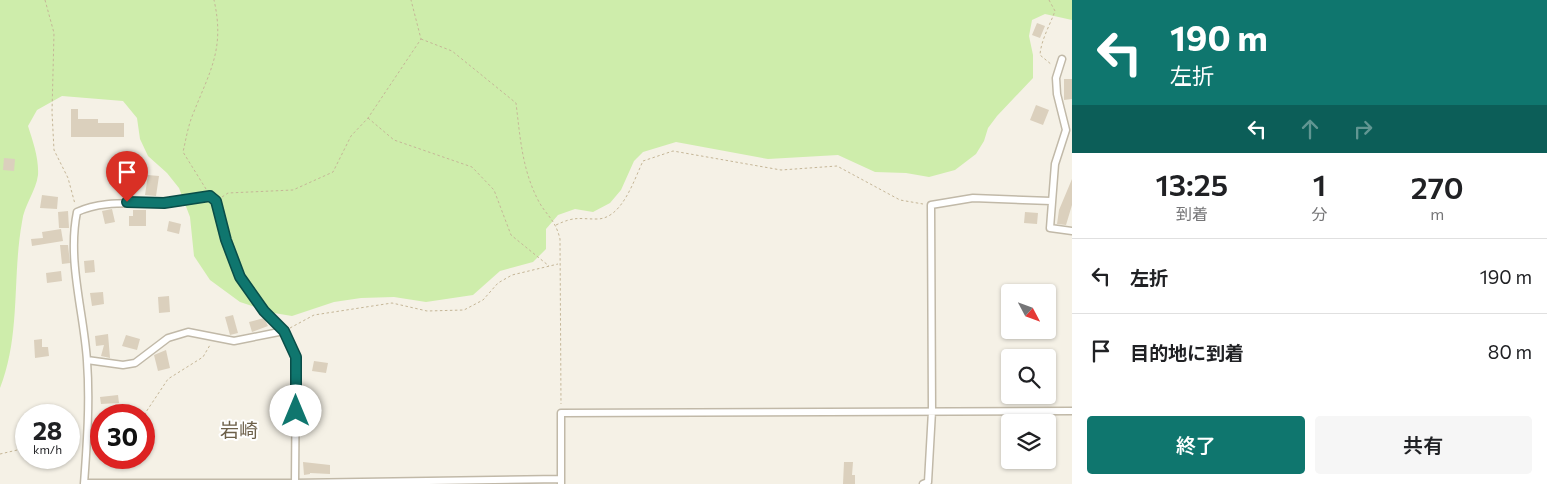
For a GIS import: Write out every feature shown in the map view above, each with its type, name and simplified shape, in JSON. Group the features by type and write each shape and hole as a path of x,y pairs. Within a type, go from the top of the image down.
{"street":[{"path":"1062,59 1056,78 1057,94 1069,131 1055,164 1050,228 1072,231"},
{"path":"296,484 296,357 284,331 264,311 240,277 226,240 216,201 210,196 164,203 127,202 84,209 77,212 74,226 77,284 87,360 88,409 84,484 296,484 561,482 561,413 1072,411"},
{"path":"923,484 928,482 932,411 931,205 973,198 1052,201"},
{"path":"87,360 124,365 135,362 168,338 188,332 234,341 284,331"}],"path":[{"path":"45,0 54,33 52,112 54,150 68,178 77,212"},
{"path":"210,196 183,152 192,116 217,54 218,28 214,0"},
{"path":"216,201 228,193 293,190 333,172 351,136 368,118 421,39 411,0"},
{"path":"1049,0 1055,11 1040,48 1040,55 1059,70"},
{"path":"421,39 452,51 516,103 523,161 537,199 556,225 560,238 558,264 561,413"},
{"path":"368,118 394,140 472,167 494,190 511,236 550,266"},
{"path":"556,225 572,217 600,219 613,214 628,192 643,161 673,151 781,170 837,166 900,200 931,205"},
{"path":"284,331 314,315 392,304 427,311 464,310 483,300 498,282 512,275 558,264"},
{"path":"151,404 168,379 203,356 214,337"},
{"path":"0,454 15,451"}],"green space":[{"path":"0,0 1072,0 1072,20 1045,14 1032,20 1029,36 1033,55 1033,78 988,128 984,141 976,154 955,170 929,177 906,173 875,172 838,155 768,159 676,142 643,152 634,161 621,190 610,203 593,212 575,209 558,215 546,229 546,249 533,262 500,271 473,295 426,302 394,297 361,298 334,302 292,316 274,313 240,302 210,280 194,256 190,217 179,188 167,173 148,156 140,139 137,118 123,101 62,96 37,110 28,126 37,156 38,175 22,222 17,264 14,327 7,368 0,388"}],"building":[{"path":"1037,23 1045,26 1040,38 1032,35"},
{"path":"1064,79 1072,79 1072,99 1064,100"},
{"path":"1036,105 1049,110 1043,125 1030,120"},
{"path":"71,109 78,109 78,119 98,119 98,123 124,123 124,137 71,137"},
{"path":"4,158 15,159 14,171 3,170"},
{"path":"148,175 159,176 156,196 145,195"},
{"path":"1072,179 1072,205 1066,225 1057,224 1059,210"},
{"path":"42,195 58,197 57,209 40,208"},
{"path":"112,209 115,222 105,224 102,211"},
{"path":"133,210 146,210 146,226 129,226 129,216 133,216"},
{"path":"68,211 69,228 59,228 58,212"},
{"path":"1025,212 1038,213 1037,224 1024,223"},
{"path":"169,221 181,224 179,234 167,231"},
{"path":"61,229 63,241 32,246 31,239 43,238 42,232"},
{"path":"60,245 68,245 70,263 62,264"},
{"path":"94,260 95,272 85,273 84,261"},
{"path":"61,271 62,281 47,283 46,273"},
{"path":"103,292 104,304 92,306 90,293"},
{"path":"169,296 170,312 159,313 158,297"},
{"path":"233,315 238,333 230,335 225,317"},
{"path":"264,318 268,326 252,332 249,322"},
{"path":"108,334 110,358 101,356 104,345 96,346 95,336"},
{"path":"126,335 140,339 137,350 122,346"},
{"path":"42,339 42,347 48,347 49,356 35,358 34,340"},
{"path":"166,350 170,368 158,371 154,355"},
{"path":"314,361 328,363 326,373 312,371"},
{"path":"118,395 119,403 101,404 100,397"},
{"path":"303,462 330,465 330,474 310,473 304,475"},
{"path":"844,462 853,462 852,475 855,475 855,484 843,484"}],"district":[{"name":"岩崎","path":"239,429"}],"route":[{"path":"127,202 164,203 210,196 216,201 226,240 240,277 264,311 284,331 296,357 296,411"}]}
